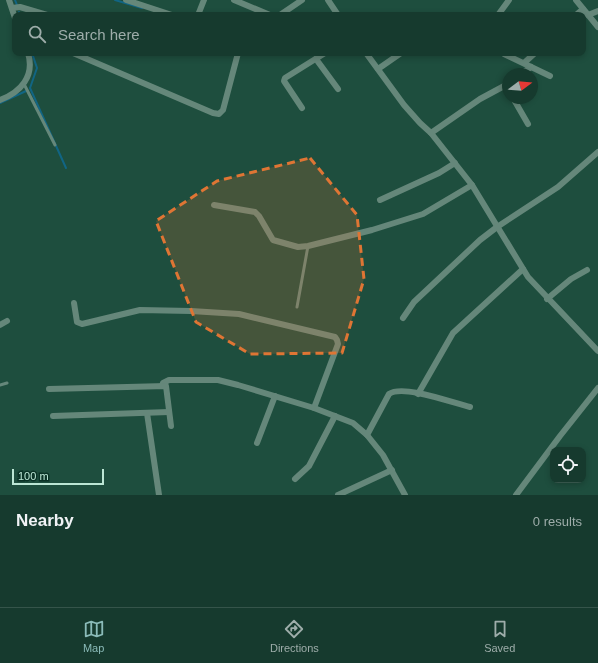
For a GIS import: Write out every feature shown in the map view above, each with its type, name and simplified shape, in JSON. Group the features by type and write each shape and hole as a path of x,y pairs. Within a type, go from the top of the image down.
{"street":[{"path":"9,0 13,12"},
{"path":"126,0 163,12"},
{"path":"199,12 204,0"},
{"path":"234,0 256,12"},
{"path":"284,12 302,0"},
{"path":"328,0 336,12"},
{"path":"500,12 509,0"},
{"path":"576,0 586,12"},
{"path":"12,8 20,7 37,12"},
{"path":"580,12 583,9"},
{"path":"588,15 598,11"},
{"path":"586,13 598,27"},
{"path":"0,100 14,93 27,80 32,64 29,56"},
{"path":"80,56 213,113 219,114 223,110 237,56"},
{"path":"302,108 284,81 285,78 320,56"},
{"path":"368,56 404,105 420,123 432,133 472,185 523,269 547,299 598,351"},
{"path":"378,69 397,56"},
{"path":"508,56 550,76"},
{"path":"524,64 533,56"},
{"path":"316,59 338,89"},
{"path":"432,133 480,99 502,88"},
{"path":"516,104 528,124"},
{"path":"403,318 414,302 497,226 558,187 598,152"},
{"path":"380,200 439,173 455,163"},
{"path":"214,205 254,212 259,216 273,240 298,247 308,246 378,229 423,214 472,185"},
{"path":"418,394 453,333 523,269"},
{"path":"547,299 571,279 587,270"},
{"path":"74,303 77,322 82,324 140,310 191,311 239,314 335,337 338,340 338,344 314,408"},
{"path":"0,325 7,321"},
{"path":"162,386 163,383 169,380 218,380 314,408 353,423 367,435 384,455 405,495"},
{"path":"49,390 167,387 171,426"},
{"path":"525,495 517,493 598,388"},
{"path":"367,435 389,394 402,390 470,407"},
{"path":"257,443 276,396"},
{"path":"53,416 170,412"},
{"path":"147,413 159,495"},
{"path":"295,479 309,466 328,434 335,416"},
{"path":"338,495 392,470"}],"lane":[{"path":"24,84 55,145"},
{"path":"297,307 308,246"},
{"path":"0,385 7,383"}],"highlighted area":[{"path":"310,158 357,215 364,279 342,353 250,354 196,322 156,221 217,181"}],"waterway":[{"path":"15,0 17,5"},
{"path":"115,0 142,8"},
{"path":"33,56 37,68 30,88 66,168"},
{"path":"0,103 26,91"}]}
